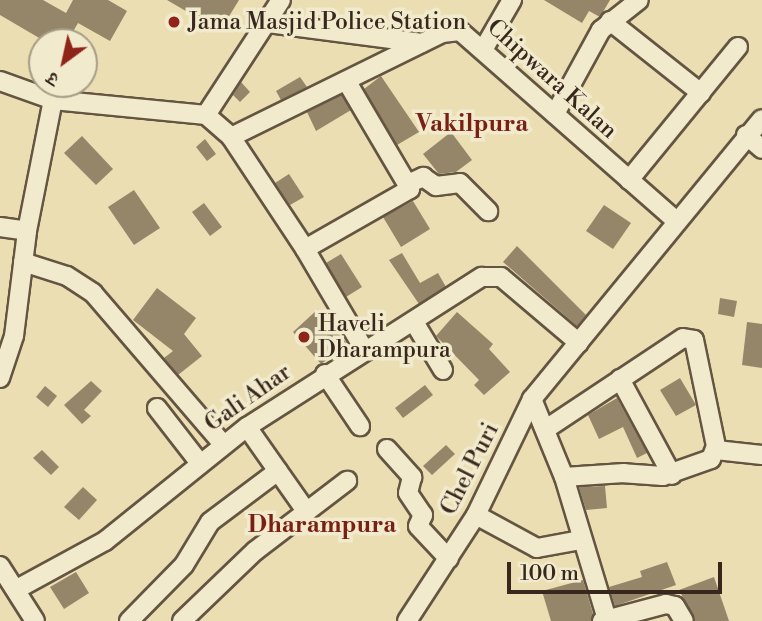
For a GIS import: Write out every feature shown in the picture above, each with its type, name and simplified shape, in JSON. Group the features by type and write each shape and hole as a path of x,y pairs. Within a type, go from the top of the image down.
{"street":[{"path":"206,115 281,0"},
{"path":"483,50 512,0"},
{"path":"555,114 583,58 610,21 639,0"},
{"path":"610,21 701,93"},
{"path":"268,23 422,43"},
{"name":"Chipwara Kalan","path":"231,137 442,33 460,31 676,220"},
{"path":"629,180 738,47"},
{"path":"0,81 53,100 206,115 231,137 305,249 364,349"},
{"path":"305,249 408,192 408,184 347,82"},
{"path":"0,378 14,336 27,231 53,100"},
{"name":"Chel Puri","path":"407,621 476,515 532,399 676,220 762,119"},
{"path":"746,135 762,149"},
{"path":"408,184 421,177 436,186 460,183 488,211"},
{"path":"0,227 27,231"},
{"path":"23,262 67,276 93,293 223,444"},
{"name":"Gali Ahar","path":"17,589 105,541 199,462 247,427 324,374 414,322 482,277 494,274 579,343"},
{"path":"414,322 443,370"},
{"path":"547,429 620,379 691,336 716,450"},
{"path":"324,374 360,426"},
{"path":"620,379 672,475"},
{"path":"532,399 547,429 564,477 605,620 671,604 684,621"},
{"path":"157,408 199,462"},
{"path":"247,427 306,511"},
{"path":"387,449 412,479 408,493 423,514 418,526 449,559"},
{"path":"716,450 762,455"},
{"path":"564,477 672,475 706,462 716,450"},
{"path":"135,620 184,565 205,527 278,471"},
{"path":"182,621 241,563 347,481"},
{"path":"476,515 537,548 580,540"},
{"path":"0,566 35,621"}],"building":[{"path":"0,0 43,0 66,13 73,0 108,0 127,11 110,41 98,34 98,28 87,28 78,23 75,28 28,28 28,31 0,15"},
{"path":"167,0 239,0 220,31"},
{"path":"544,0 610,0 600,17 589,11 582,23"},
{"path":"381,76 419,132 397,145 364,89"},
{"path":"300,77 307,87 281,100 276,91"},
{"path":"241,82 250,92 240,102 233,95"},
{"path":"342,95 351,110 316,131 307,112"},
{"path":"451,132 472,160 456,172 439,174 423,154"},
{"path":"82,136 113,169 96,185 64,153"},
{"path":"205,139 216,154 207,161 196,147"},
{"path":"289,174 304,197 290,205 275,183"},
{"path":"134,190 160,228 134,245 108,207"},
{"path":"413,201 430,229 401,247 383,217"},
{"path":"204,203 222,227 210,236 192,212"},
{"path":"604,205 631,223 613,249 586,231"},
{"path":"517,246 586,315 577,326 503,262"},
{"path":"402,253 420,283 438,273 446,287 419,304 389,260"},
{"path":"341,254 362,287 346,297 326,263"},
{"path":"157,288 196,318 184,334 202,356 178,375 164,358 173,351 133,320"},
{"path":"720,298 737,301 734,317 718,314"},
{"name":"Haveli Dharampura","path":"318,309 348,345 321,364 293,332"},
{"path":"457,312 493,344 489,349 510,372 484,395 474,385 479,380 436,336"},
{"path":"747,322 762,324 762,368 742,365"},
{"path":"680,378 696,405 676,416 660,390"},
{"path":"91,381 102,391 84,410 91,416 82,424 64,405"},
{"path":"425,385 433,395 403,418 395,408"},
{"path":"45,386 57,396 48,407 36,397"},
{"path":"617,398 647,453 637,458 623,427 599,439 588,415"},
{"path":"446,445 455,454 432,475 423,466"},
{"path":"42,450 59,467 51,475 33,458"},
{"path":"605,486 607,508 586,510 579,487"},
{"path":"83,487 97,500 79,520 64,507"},
{"path":"667,562 676,585 615,606 609,587 642,577 640,571"},
{"path":"76,572 89,593 64,609 50,587"},
{"path":"714,577 729,621 695,621 679,590"},
{"path":"583,580 593,614 591,621 551,621 542,591"}],"place":[{"name":"Jama Masjid Police Station","path":"174,22"},
{"name":"Haveli Dharampura","path":"304,337"}],"district":[{"name":"Vakilpura","path":"472,125"},
{"name":"Dharampura","path":"322,526"}]}
